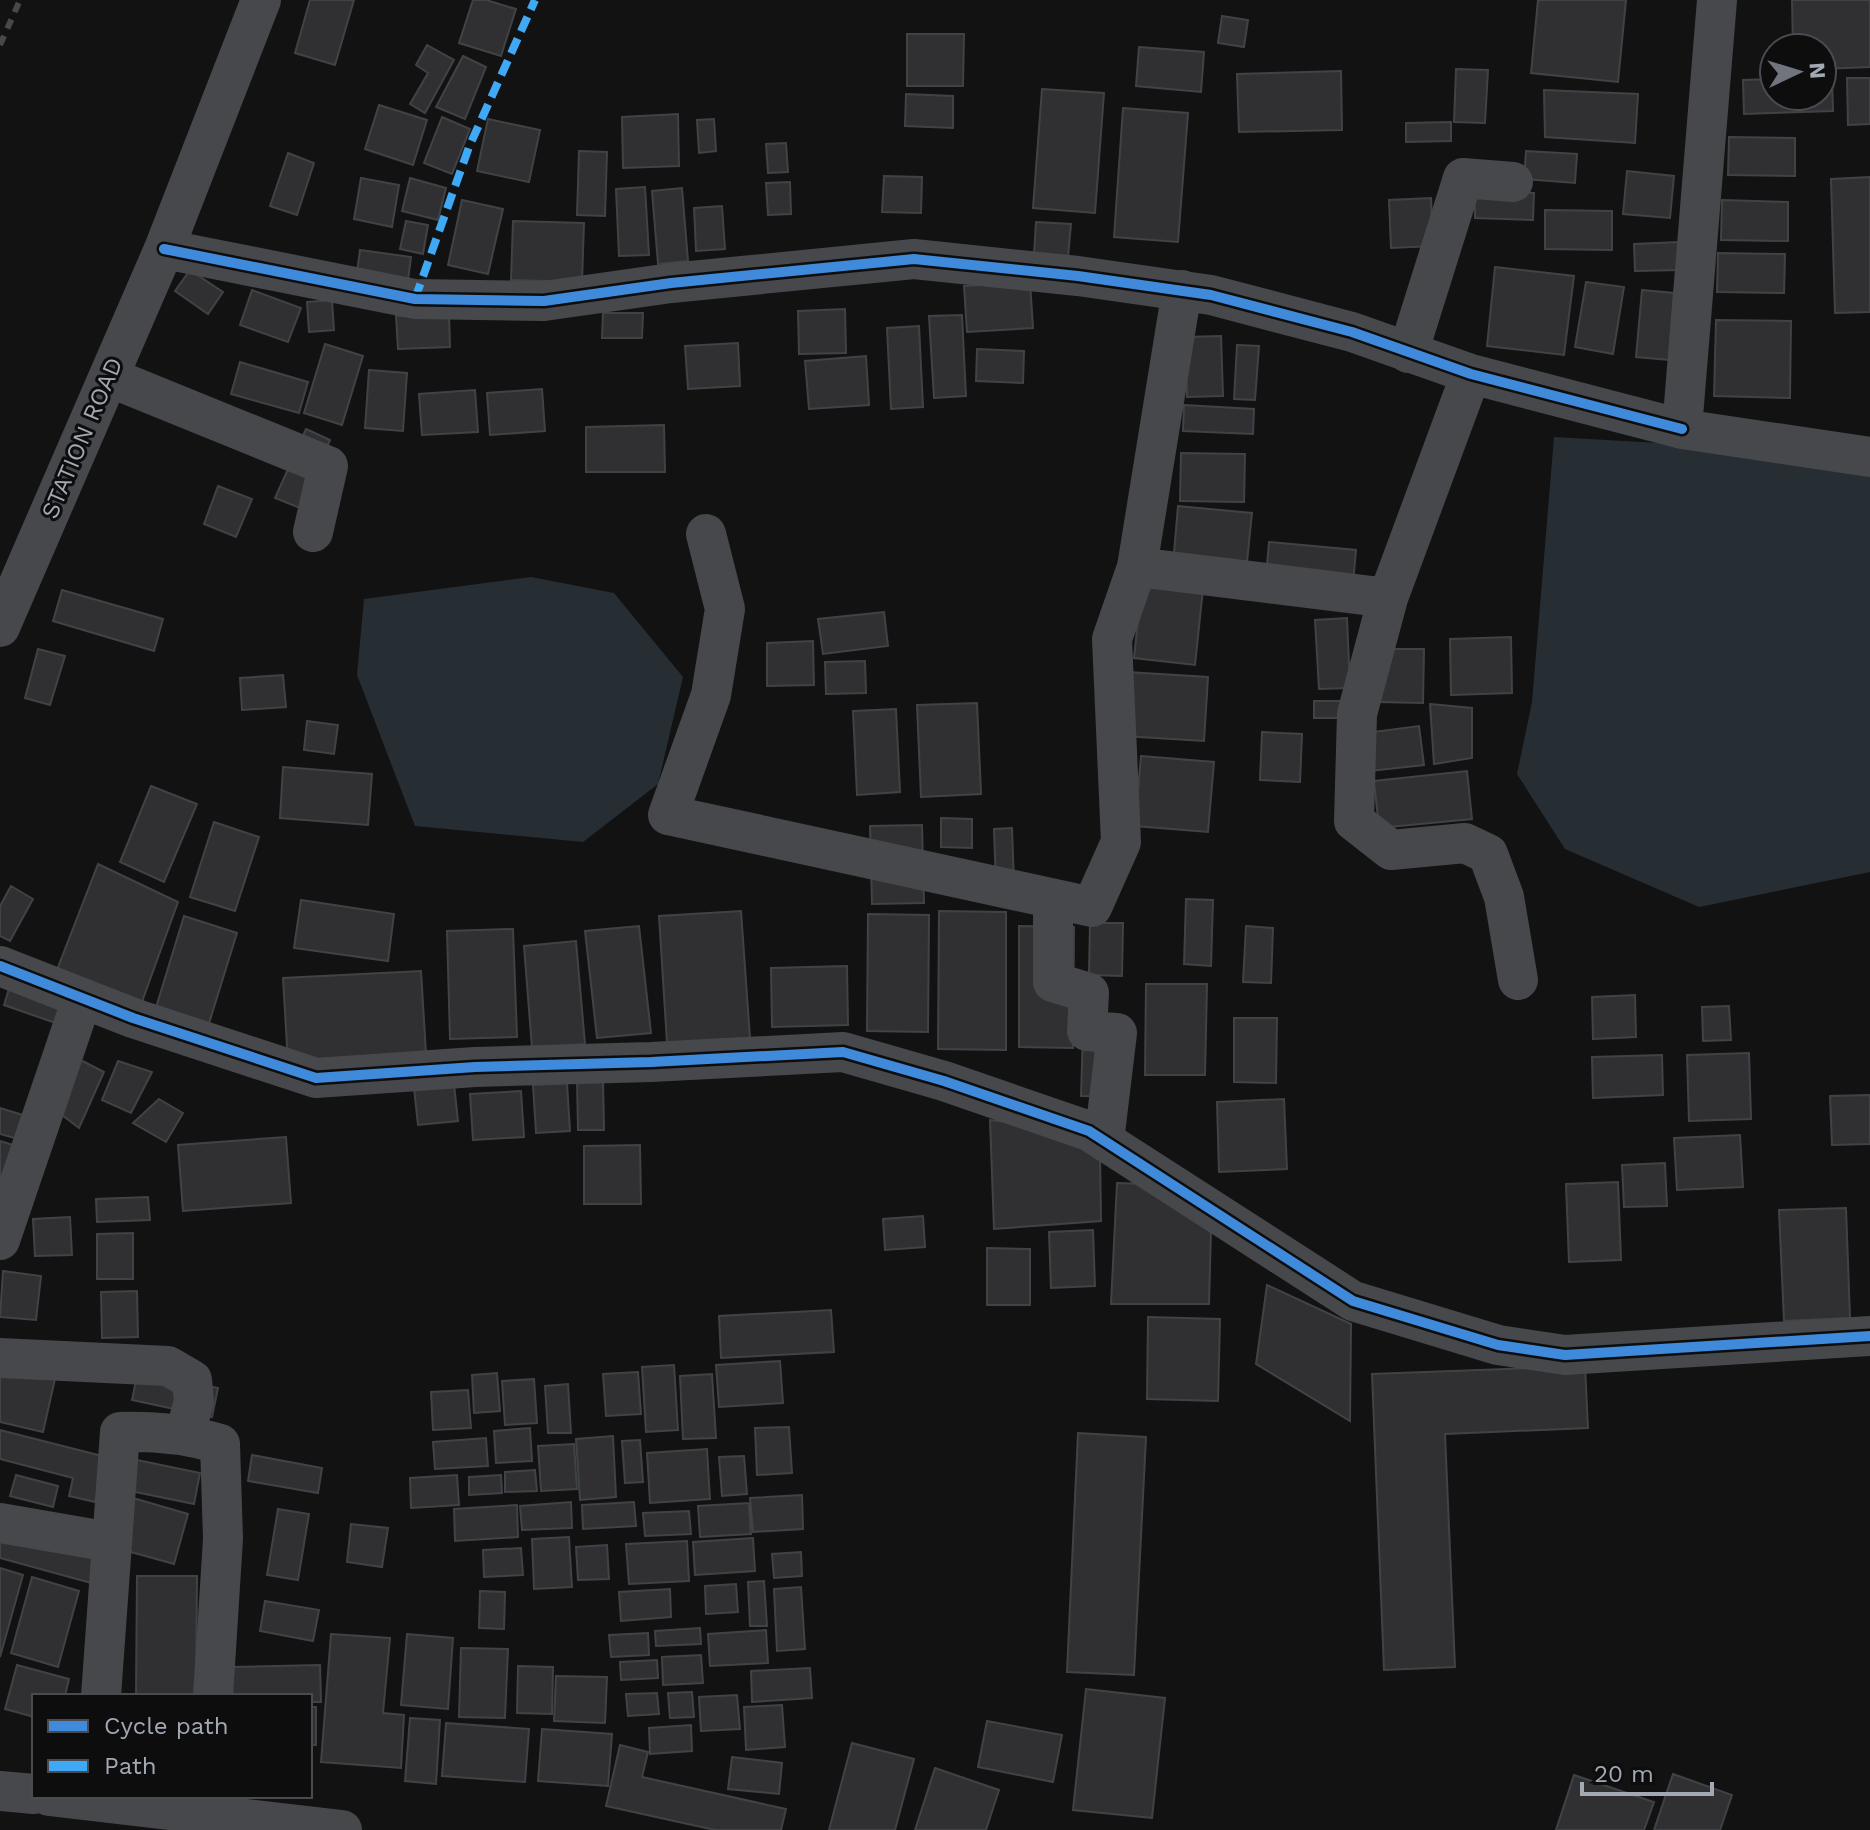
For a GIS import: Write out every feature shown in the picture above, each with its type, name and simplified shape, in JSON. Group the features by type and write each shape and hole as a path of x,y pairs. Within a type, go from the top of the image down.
{"street":[{"name":"STATION ROAD","path":"0,627 164,249 261,0"},
{"path":"1682,429 1717,0"},
{"path":"1408,353 1463,178 1513,182"},
{"path":"164,249 415,299 544,301 671,283 914,259 1078,276 1211,295 1352,332 1471,374 1682,429 1870,457"},
{"path":"706,534 725,609 711,695 668,815 1092,907 1121,842 1112,639 1137,567 1182,290"},
{"path":"1471,374 1388,598 1357,714 1354,821 1391,850 1465,843 1488,854 1504,897 1518,980"},
{"path":"109,377 328,466 313,532"},
{"path":"1137,567 1388,598"},
{"path":"1053,899 1053,982 1089,993 1087,1031 1117,1033 1104,1141"},
{"path":"0,966 133,1018 316,1078 475,1067 843,1052 944,1081 1089,1131 1353,1301 1498,1345 1565,1355 1870,1336"},
{"path":"0,1240 82,999"},
{"path":"0,1358 168,1366 192,1380 194,1401 185,1434"},
{"path":"101,1694 120,1432 185,1434 220,1444 223,1539 213,1694"},
{"path":"0,1523 110,1542"},
{"path":"0,1791 32,1794"},
{"path":"95,1798 200,1804 342,1830"}],"shaded area":[{"path":"1554,437 1728,447 1870,474 1870,872 1699,907 1565,849 1517,774 1532,702"},
{"path":"531,577 614,593 683,677 658,784 583,842 415,826 357,675 364,599"}],"building":[{"path":"310,0 354,0 335,65 295,53"},
{"path":"473,0 486,0 516,9 501,56 459,43"},
{"path":"1538,0 1626,0 1618,82 1531,73"},
{"path":"1792,0 1870,0 1870,67 1838,68 1838,32 1793,32"},
{"path":"1222,16 1248,20 1244,47 1218,43"},
{"path":"907,34 964,34 963,86 907,86"},
{"path":"427,45 454,60 425,113 410,104 428,73 416,65"},
{"path":"1139,47 1204,52 1201,92 1136,86"},
{"path":"463,56 486,67 465,119 436,107"},
{"path":"1456,69 1488,70 1485,123 1454,122"},
{"path":"1341,71 1342,130 1239,132 1237,74"},
{"path":"1847,78 1870,78 1870,124 1848,125"},
{"path":"1743,80 1758,80 1758,112 1803,112 1744,114"},
{"path":"1042,89 1104,93 1095,213 1033,208"},
{"path":"1544,90 1638,94 1635,143 1545,137"},
{"path":"906,94 953,96 953,128 905,126"},
{"path":"379,105 427,120 413,165 365,149"},
{"path":"1123,108 1188,113 1178,242 1114,237"},
{"path":"678,114 679,166 623,168 622,117"},
{"path":"442,117 470,129 452,174 424,163"},
{"path":"488,119 540,130 529,182 477,171"},
{"path":"714,119 716,151 699,153 697,120"},
{"path":"1451,122 1451,141 1406,142 1406,123"},
{"path":"1729,137 1795,138 1795,176 1728,175"},
{"path":"786,143 788,172 768,173 766,144"},
{"path":"579,151 607,152 605,216 577,215"},
{"path":"1526,151 1577,154 1575,183 1524,179"},
{"path":"288,153 314,163 297,215 270,206"},
{"path":"1627,171 1674,176 1670,218 1623,214"},
{"path":"884,176 922,177 921,213 882,212"},
{"path":"1870,177 1870,312 1835,313 1831,179"},
{"path":"361,178 399,185 392,227 354,219"},
{"path":"410,178 446,188 438,220 402,211"},
{"path":"790,182 791,214 768,215 766,183"},
{"path":"645,187 649,255 619,256 616,189"},
{"path":"682,188 688,261 658,264 652,191"},
{"path":"1475,192 1534,193 1533,220 1475,218"},
{"path":"1431,198 1433,246 1391,248 1389,200"},
{"path":"462,200 503,209 488,274 448,265"},
{"path":"1722,200 1788,202 1788,241 1721,240"},
{"path":"722,206 725,249 696,251 694,208"},
{"path":"1545,210 1612,211 1612,250 1545,249"},
{"path":"406,221 428,225 423,254 400,249"},
{"path":"513,221 584,223 582,282 511,280"},
{"path":"1036,222 1071,224 1068,257 1034,254"},
{"path":"1679,242 1680,270 1635,271 1634,244"},
{"path":"360,250 411,257 408,280 357,272"},
{"path":"1718,253 1785,254 1784,293 1717,292"},
{"path":"1495,267 1574,276 1564,355 1487,346"},
{"path":"190,270 223,292 208,314 175,291"},
{"path":"1030,282 1033,328 967,332 964,286"},
{"path":"1586,282 1624,287 1613,354 1575,347"},
{"path":"252,290 301,308 288,342 240,325"},
{"path":"1642,290 1674,293 1669,360 1636,357"},
{"path":"332,300 334,330 309,332 307,302"},
{"path":"845,309 846,353 799,354 798,311"},
{"path":"603,313 643,313 642,338 602,338"},
{"path":"449,314 450,347 398,349 396,316"},
{"path":"962,315 966,396 934,398 929,316"},
{"path":"1716,320 1791,321 1790,398 1714,396"},
{"path":"919,326 923,407 891,409 887,328"},
{"path":"1221,336 1223,396 1187,397 1185,337"},
{"path":"738,343 740,386 688,389 685,346"},
{"path":"325,344 363,356 342,425 304,413"},
{"path":"1237,345 1259,346 1255,400 1234,399"},
{"path":"977,349 1024,351 1023,383 976,381"},
{"path":"866,356 869,405 809,409 805,361"},
{"path":"240,362 308,382 299,413 231,394"},
{"path":"369,370 407,373 403,431 365,428"},
{"path":"542,389 545,431 490,435 487,393"},
{"path":"475,390 478,432 422,435 419,394"},
{"path":"1184,405 1254,409 1253,434 1183,431"},
{"path":"664,425 665,472 586,472 586,427"},
{"path":"306,429 330,440 300,508 275,498"},
{"path":"1181,453 1245,454 1244,502 1180,501"},
{"path":"218,486 252,499 236,537 204,524"},
{"path":"1178,506 1252,513 1246,572 1173,565"},
{"path":"1269,542 1356,550 1353,584 1266,577"},
{"path":"1142,582 1203,589 1195,665 1134,658"},
{"path":"62,590 163,619 154,651 53,621"},
{"path":"884,612 888,646 823,654 818,619"},
{"path":"1347,618 1350,688 1319,689 1315,620"},
{"path":"1511,637 1512,693 1451,695 1450,639"},
{"path":"813,641 814,685 767,686 767,643"},
{"path":"38,649 65,656 50,705 25,698"},
{"path":"1377,649 1424,649 1423,703 1377,702"},
{"path":"865,661 866,693 826,694 825,662"},
{"path":"1127,672 1208,677 1204,741 1123,736"},
{"path":"283,675 286,707 242,710 240,678"},
{"path":"1314,701 1350,701 1350,718 1314,718"},
{"path":"977,703 981,794 921,797 917,705"},
{"path":"1430,704 1472,708 1472,758 1434,764"},
{"path":"896,709 900,792 857,795 853,711"},
{"path":"307,721 338,725 334,754 304,750"},
{"path":"1419,726 1424,765 1370,771 1365,733"},
{"path":"1262,732 1302,734 1300,782 1260,780"},
{"path":"1141,756 1214,762 1208,832 1135,826"},
{"path":"283,767 372,774 368,825 280,818"},
{"path":"1467,771 1472,819 1379,828 1374,781"},
{"path":"151,786 197,804 164,882 120,862"},
{"path":"941,818 972,819 972,848 941,847"},
{"path":"214,822 259,837 235,911 190,897"},
{"path":"922,825 924,903 872,904 870,826"},
{"path":"1012,828 1014,884 996,885 994,829"},
{"path":"98,864 178,902 138,1013 55,975"},
{"path":"11,886 33,899 10,941 0,936 0,906"},
{"path":"1186,899 1213,900 1211,966 1184,964"},
{"path":"301,900 394,914 388,961 294,948"},
{"path":"741,911 750,1038 667,1043 659,916"},
{"path":"939,911 1006,912 1006,1050 938,1049"},
{"path":"868,914 929,915 928,1032 867,1031"},
{"path":"184,916 237,933 206,1033 154,1014"},
{"path":"1090,923 1123,923 1122,976 1089,975"},
{"path":"639,926 651,1033 597,1038 585,931"},
{"path":"1019,926 1074,927 1073,1048 1019,1047"},
{"path":"1246,926 1273,928 1271,983 1243,982"},
{"path":"513,929 517,1037 450,1039 447,931"},
{"path":"576,941 585,1044 532,1048 524,946"},
{"path":"847,966 848,1025 772,1027 771,968"},
{"path":"421,971 426,1054 288,1063 283,978"},
{"path":"12,979 76,1001 67,1027 4,1005"},
{"path":"1146,984 1207,984 1205,1075 1145,1075"},
{"path":"1635,995 1636,1037 1593,1039 1592,997"},
{"path":"1729,1006 1731,1040 1703,1041 1702,1007"},
{"path":"1234,1018 1277,1018 1276,1083 1234,1082"},
{"path":"1083,1032 1122,1097 1081,1096"},
{"path":"65,1052 104,1072 79,1128 45,1102"},
{"path":"1749,1053 1751,1119 1689,1121 1687,1055"},
{"path":"1662,1055 1663,1095 1593,1098 1592,1057"},
{"path":"118,1061 152,1072 131,1113 102,1100"},
{"path":"577,1079 603,1079 604,1130 578,1130"},
{"path":"567,1083 570,1131 536,1133 533,1085"},
{"path":"454,1084 458,1121 418,1125 414,1088"},
{"path":"521,1091 524,1137 473,1140 470,1094"},
{"path":"1870,1095 1870,1144 1832,1145 1830,1096"},
{"path":"159,1099 183,1113 166,1142 133,1123"},
{"path":"1284,1099 1287,1169 1219,1172 1217,1102"},
{"path":"0,1108 29,1117 22,1140 0,1134"},
{"path":"990,1120 1049,1127 1100,1152 1101,1221 994,1229"},
{"path":"1740,1135 1743,1187 1677,1190 1674,1138"},
{"path":"286,1137 291,1203 183,1211 178,1145"},
{"path":"0,1141 22,1148 0,1218"},
{"path":"640,1145 641,1204 584,1204 584,1146"},
{"path":"1665,1163 1667,1206 1624,1207 1622,1165"},
{"path":"1618,1182 1621,1260 1569,1262 1566,1184"},
{"path":"1117,1183 1151,1184 1211,1230 1209,1304 1111,1304"},
{"path":"148,1197 150,1220 97,1222 96,1199"},
{"path":"1846,1208 1850,1318 1784,1321 1779,1210"},
{"path":"923,1216 925,1247 885,1250 883,1219"},
{"path":"70,1217 72,1255 35,1256 33,1219"},
{"path":"1093,1230 1095,1286 1051,1288 1049,1232"},
{"path":"133,1233 133,1279 97,1279 97,1234"},
{"path":"987,1248 1030,1249 1030,1305 987,1305"},
{"path":"3,1271 41,1276 36,1320 0,1317"},
{"path":"1267,1285 1351,1324 1350,1421 1256,1364"},
{"path":"137,1291 138,1337 102,1338 101,1292"},
{"path":"831,1310 834,1352 721,1358 719,1316"},
{"path":"1148,1317 1220,1319 1218,1401 1147,1399"},
{"path":"59,1361 43,1432 0,1422 0,1368"},
{"path":"780,1361 783,1403 719,1407 716,1365"},
{"path":"674,1365 678,1430 646,1432 642,1367"},
{"path":"1585,1366 1588,1428 1445,1434 1455,1667 1384,1670 1372,1374"},
{"path":"138,1371 218,1388 212,1417 132,1400"},
{"path":"638,1372 641,1414 606,1416 603,1374"},
{"path":"497,1373 500,1411 474,1413 472,1375"},
{"path":"712,1374 716,1438 683,1439 680,1376"},
{"path":"534,1379 537,1423 505,1425 502,1381"},
{"path":"568,1384 571,1433 548,1433 545,1386"},
{"path":"468,1390 471,1428 433,1430 431,1392"},
{"path":"789,1427 792,1473 757,1475 755,1428"},
{"path":"530,1428 532,1461 496,1463 494,1431"},
{"path":"0,1430 106,1457 95,1502 69,1496 73,1478 0,1459"},
{"path":"1078,1433 1146,1437 1134,1675 1067,1672"},
{"path":"613,1436 616,1497 580,1500 576,1439"},
{"path":"486,1438 488,1466 435,1469 433,1442"},
{"path":"640,1440 643,1482 625,1483 622,1441"},
{"path":"574,1444 577,1489 541,1491 538,1446"},
{"path":"707,1449 710,1499 650,1503 647,1453"},
{"path":"113,1455 200,1473 194,1504 106,1486"},
{"path":"252,1455 322,1468 318,1493 248,1481"},
{"path":"744,1456 747,1494 722,1496 719,1457"},
{"path":"535,1470 537,1491 505,1492 505,1472"},
{"path":"16,1475 58,1486 53,1507 10,1496"},
{"path":"457,1475 459,1505 411,1508 410,1478"},
{"path":"501,1475 502,1493 469,1495 469,1477"},
{"path":"109,1491 188,1514 174,1564 95,1542"},
{"path":"802,1495 803,1529 753,1532 750,1498"},
{"path":"571,1502 572,1528 522,1530 520,1506"},
{"path":"634,1502 636,1526 583,1529 582,1505"},
{"path":"749,1503 751,1534 700,1537 698,1506"},
{"path":"517,1505 518,1537 455,1541 454,1509"},
{"path":"278,1509 309,1514 298,1580 267,1575"},
{"path":"689,1511 691,1534 645,1536 643,1513"},
{"path":"0,1523 121,1557 113,1589 0,1558"},
{"path":"351,1524 388,1528 382,1567 347,1562"},
{"path":"569,1537 572,1587 534,1589 532,1539"},
{"path":"753,1538 755,1571 695,1575 693,1542"},
{"path":"687,1541 689,1581 629,1584 626,1544"},
{"path":"607,1545 609,1579 578,1580 576,1547"},
{"path":"521,1548 523,1575 484,1577 483,1550"},
{"path":"801,1552 802,1576 774,1578 772,1554"},
{"path":"0,1568 23,1575 0,1657"},
{"path":"137,1576 197,1576 196,1694 136,1694"},
{"path":"32,1577 79,1591 58,1667 11,1653"},
{"path":"764,1581 767,1626 750,1626 748,1582"},
{"path":"736,1584 738,1612 706,1614 705,1586"},
{"path":"801,1587 805,1649 777,1651 774,1589"},
{"path":"670,1589 671,1617 621,1621 619,1592"},
{"path":"480,1591 505,1592 504,1629 479,1628"},
{"path":"265,1601 319,1610 313,1641 260,1631"},
{"path":"700,1628 701,1644 656,1646 655,1631"},
{"path":"766,1630 768,1663 710,1666 708,1634"},
{"path":"648,1633 649,1655 611,1657 609,1635"},
{"path":"331,1634 390,1638 383,1713 404,1715 401,1768 321,1762"},
{"path":"407,1634 453,1638 448,1709 401,1705"},
{"path":"461,1648 508,1649 505,1718 459,1717"},
{"path":"701,1655 703,1683 663,1685 662,1657"},
{"path":"657,1660 658,1678 621,1680 620,1662"},
{"path":"17,1665 69,1679 65,1694 32,1694 32,1716 5,1709"},
{"path":"320,1665 321,1702 312,1702 312,1694 232,1694 232,1667"},
{"path":"518,1666 553,1667 552,1714 517,1713"},
{"path":"810,1668 812,1698 752,1702 751,1671"},
{"path":"556,1676 607,1677 605,1723 554,1721"},
{"path":"1086,1689 1165,1698 1152,1818 1073,1810"},
{"path":"692,1692 694,1717 670,1718 668,1693"},
{"path":"657,1693 659,1714 628,1716 626,1694"},
{"path":"737,1695 740,1729 701,1731 699,1697"},
{"path":"782,1705 785,1747 746,1750 744,1707"},
{"path":"312,1707 316,1707 316,1745 312,1745"},
{"path":"410,1718 440,1720 436,1784 405,1781"},
{"path":"987,1721 1062,1735 1053,1782 978,1767"},
{"path":"446,1723 529,1729 525,1782 442,1776"},
{"path":"691,1725 692,1751 650,1754 649,1728"},
{"path":"542,1729 612,1734 608,1786 538,1781"},
{"path":"852,1743 914,1759 895,1830 829,1830"},
{"path":"620,1745 648,1752 642,1777 786,1809 781,1830 715,1830 606,1806"},
{"path":"732,1757 782,1763 779,1794 728,1789"},
{"path":"935,1768 999,1790 986,1830 915,1830"},
{"path":"1673,1774 1732,1795 1720,1830 1654,1830"},
{"path":"1574,1775 1654,1802 1644,1830 1556,1830"}],"railway":[{"path":"0,45 20,0"}],"marked path":[{"path":"415,299 469,147 535,0"}],"cycle path":[{"path":"164,249 415,299 544,301 671,283 914,259 1078,276 1211,295 1352,332 1471,374 1682,429"},
{"path":"0,966 133,1018 316,1078 475,1067 843,1052 944,1081 1089,1131 1353,1301 1498,1345 1565,1355 1870,1336"}]}
